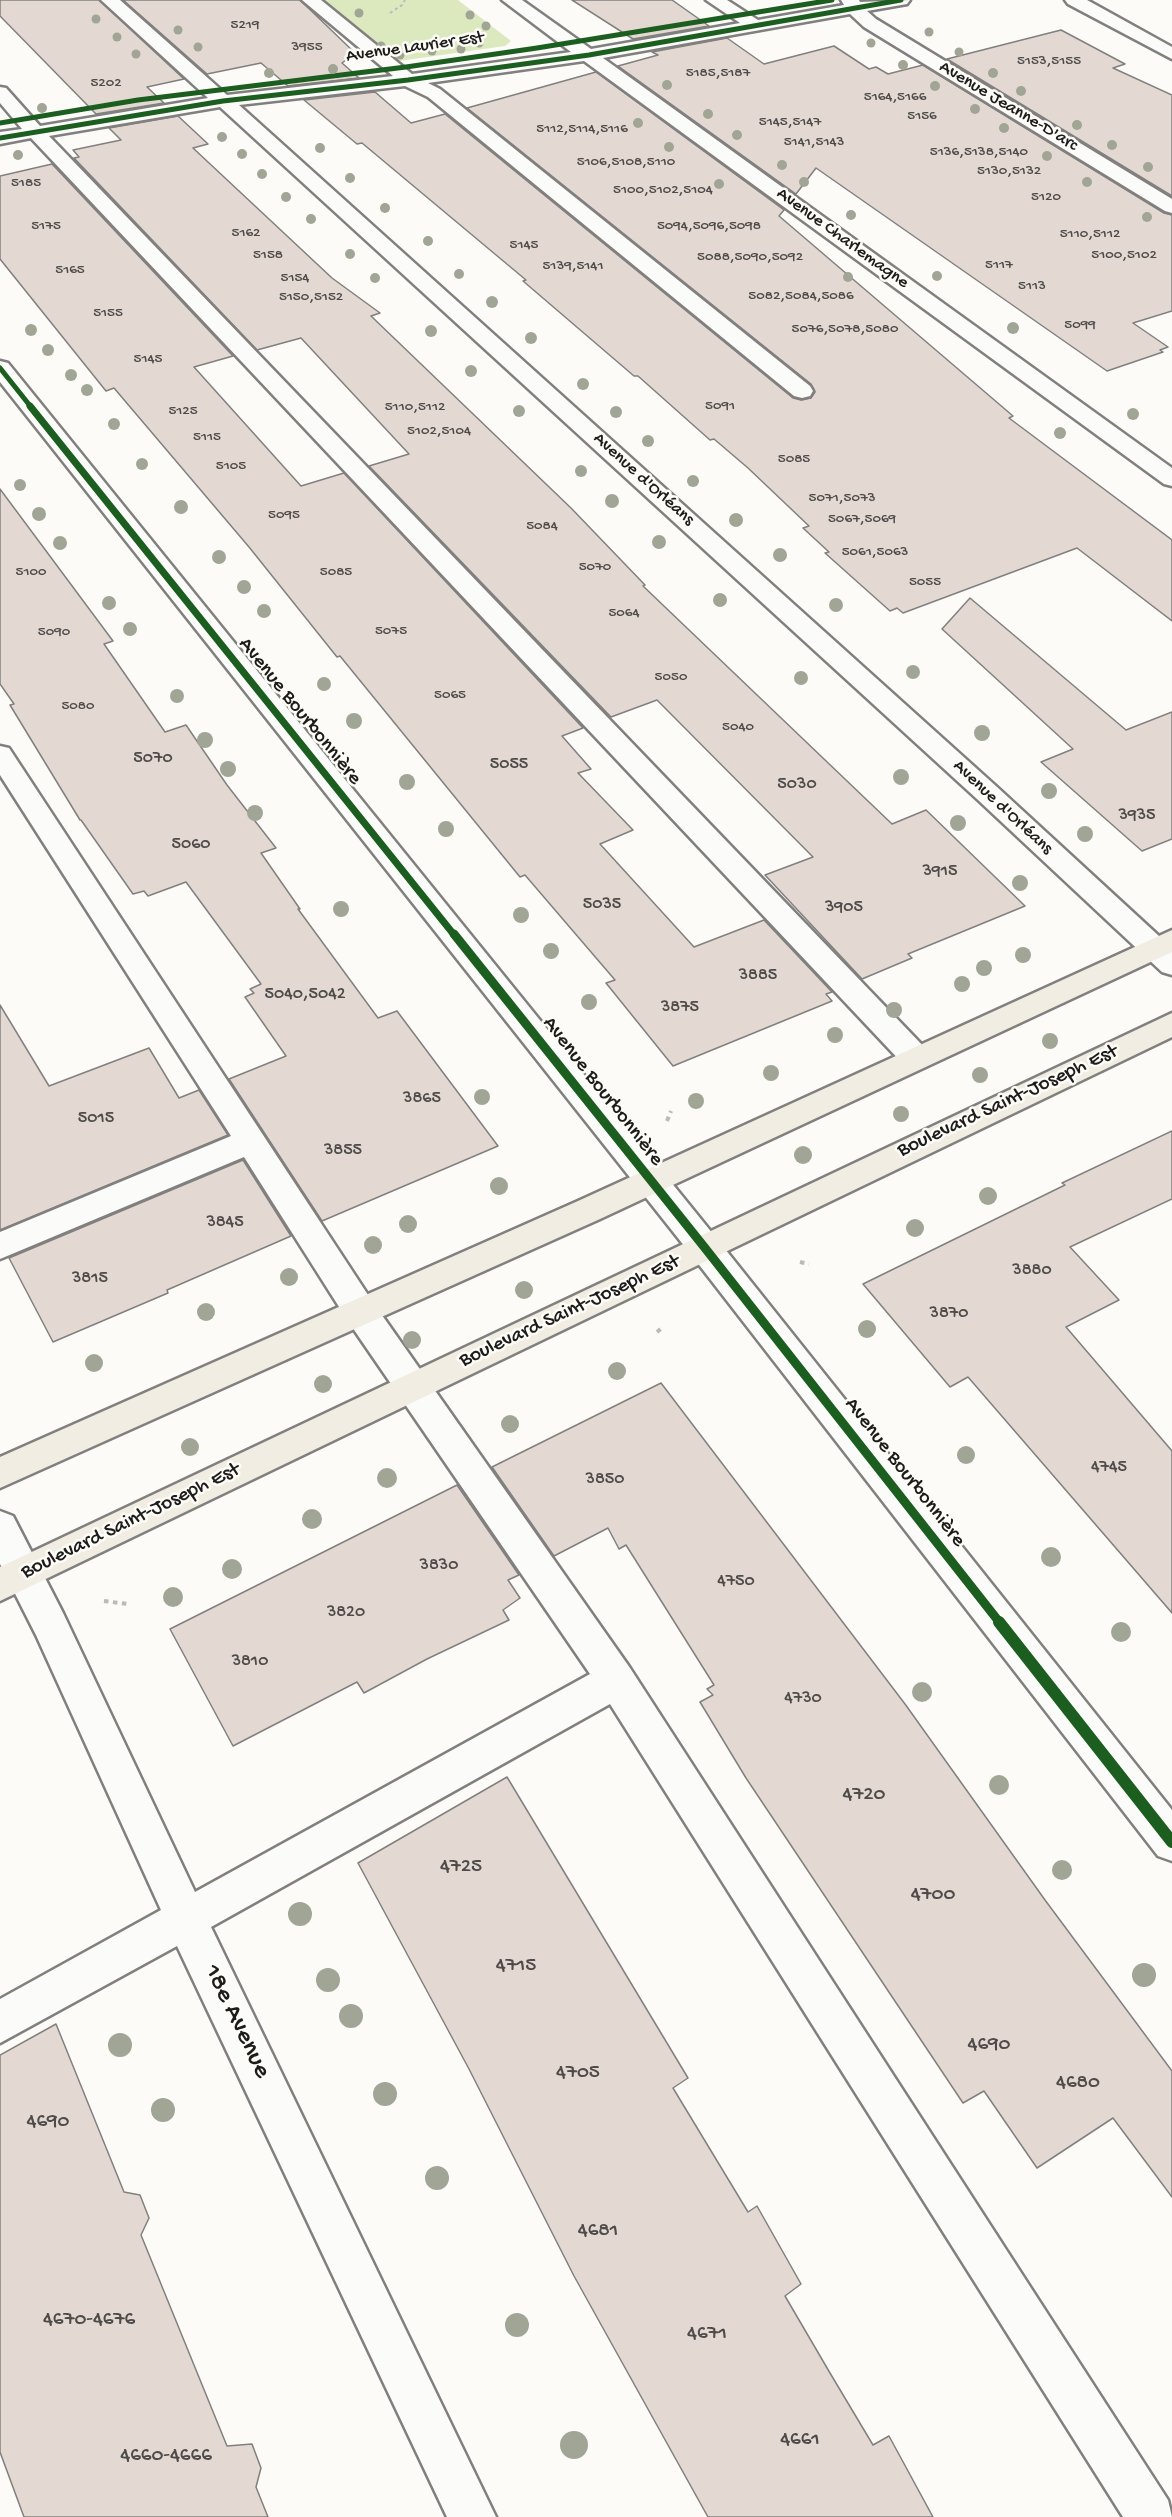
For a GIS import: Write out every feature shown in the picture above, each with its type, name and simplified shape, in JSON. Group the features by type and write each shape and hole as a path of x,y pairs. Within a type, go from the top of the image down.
{"main road":[{"path":"0,1473 650,1182 916,1058 1166,952"},
{"name":"Boulevard Saint-Joseph Est","path":"12,1579 1172,1024"}],"street":[{"name":"Avenue d'Orléans","path":"110,0 246,119 908,721 1166,952"},
{"path":"311,0 408,80 434,93 802,391"},
{"name":"Avenue Charlemagne","path":"511,0 1172,478"},
{"path":"715,0 756,26"},
{"name":"Avenue Laurier Est","path":"0,138 223,101 408,80 589,55 756,26 853,5 901,0"},
{"path":"1074,0 1172,54"},
{"name":"Avenue Jeanne-D'arc","path":"853,5 870,23 1172,207"},
{"path":"0,92 48,146 916,1058"},
{"name":"Avenue Bourbonnière","path":"0,368 705,1248 1172,1842"},
{"path":"0,754 360,1311 616,1680 1151,2517"},
{"path":"0,1246 251,1141"},
{"name":"18e Avenue","path":"0,1527 12,1579 186,1919 472,2517"},
{"path":"0,2022 616,1680"}],"path":[{"path":"384,18 402,5 405,0"},
{"path":"665,1126 671,1111"},
{"path":"800,1262 809,1264"},
{"path":"657,1332 663,1327"},
{"path":"104,1601 128,1604"}],"green space":[{"path":"320,0 458,0 511,41 505,46 392,62"}],"building":[{"path":"0,0 99,0 184,79 147,87 164,103 96,114 0,16"},
{"path":"123,0 300,0 355,53 342,63 359,78 288,86 261,63 207,74"},
{"path":"572,0 672,0 709,26 633,39"},
{"path":"1061,30 1125,64 1113,68 1172,95 1172,196 947,59"},
{"path":"727,38 764,64 834,46 869,69 876,67 888,74 923,65 1164,213 1172,215 1172,311 1133,323 1168,347 1160,350 1163,352 1107,371 816,168 796,194 618,66 658,55 652,52"},
{"path":"596,72 784,210 779,216 1013,416 1009,418 1172,540 1172,621 1077,548 903,613 897,608 890,611 825,553 829,552 803,528 809,526 748,468 714,439 710,440 638,376 634,376 523,281 526,280 362,143 357,144 304,100 375,92 411,123 445,114 793,398 801,400 811,398 815,392 811,384 467,108"},
{"path":"178,116 208,144 193,148 332,278 380,313 371,316 571,508 645,585 643,586 892,824 926,810 1025,906 908,954 912,958 862,979 765,875 813,857 657,700 611,717 369,466 409,454 301,338 257,350 74,158 79,157 73,150 121,140 109,128"},
{"path":"52,164 233,356 194,367 301,486 344,473 583,728 562,736 591,769 578,773 633,830 600,844 694,947 764,920 832,992 826,994 832,1001 673,1066 606,983 615,980 525,875 520,877 340,656 337,657 249,547 114,388 106,391 0,259 0,176"},
{"path":"0,489 113,641 104,644 165,732 186,725 227,785 276,848 261,853 300,909 298,909 378,1018 397,1011 498,1146 322,1221 229,1079 286,1056 245,997 254,993 250,989 261,984 186,882 148,896 144,891 133,894 80,820 10,705 14,704 0,684"},
{"path":"970,598 1126,730 1172,712 1172,839 1142,851 1041,762 1073,749 942,629"},
{"path":"0,1005 49,1086 149,1048 179,1098 199,1090 228,1135 0,1230"},
{"path":"1172,1131 1172,1199 1070,1247 1119,1300 1066,1327 1172,1451 1172,1613 968,1377 950,1387 863,1284 1065,1185 1062,1183"},
{"path":"243,1160 291,1236 167,1290 168,1293 53,1342 9,1258"},
{"path":"661,1383 905,1704 1045,1900 1172,2071 1172,2197 1113,2118 1037,2168 984,2091 963,2103 746,1778 700,1702 713,1695 707,1689 714,1685 626,1545 619,1549 608,1528 554,1556 492,1467"},
{"path":"457,1485 519,1575 508,1580 520,1598 503,1610 509,1620 427,1659 364,1693 357,1682 233,1746 170,1629"},
{"path":"507,1777 688,2078 673,2088 748,2212 757,2206 801,2284 785,2296 873,2445 889,2436 933,2517 708,2517 574,2276 469,2069 358,1863"},
{"path":"56,2024 124,2192 140,2195 149,2218 141,2235 227,2446 252,2444 261,2468 256,2487 268,2517 24,2517 0,2452 0,2055"}],"cycle path":[{"path":"0,123 138,100 406,67 537,48 832,0"},
{"path":"0,138 223,101 408,80 589,55 901,0"},
{"path":"0,368 705,1248 1172,1842"}]}
